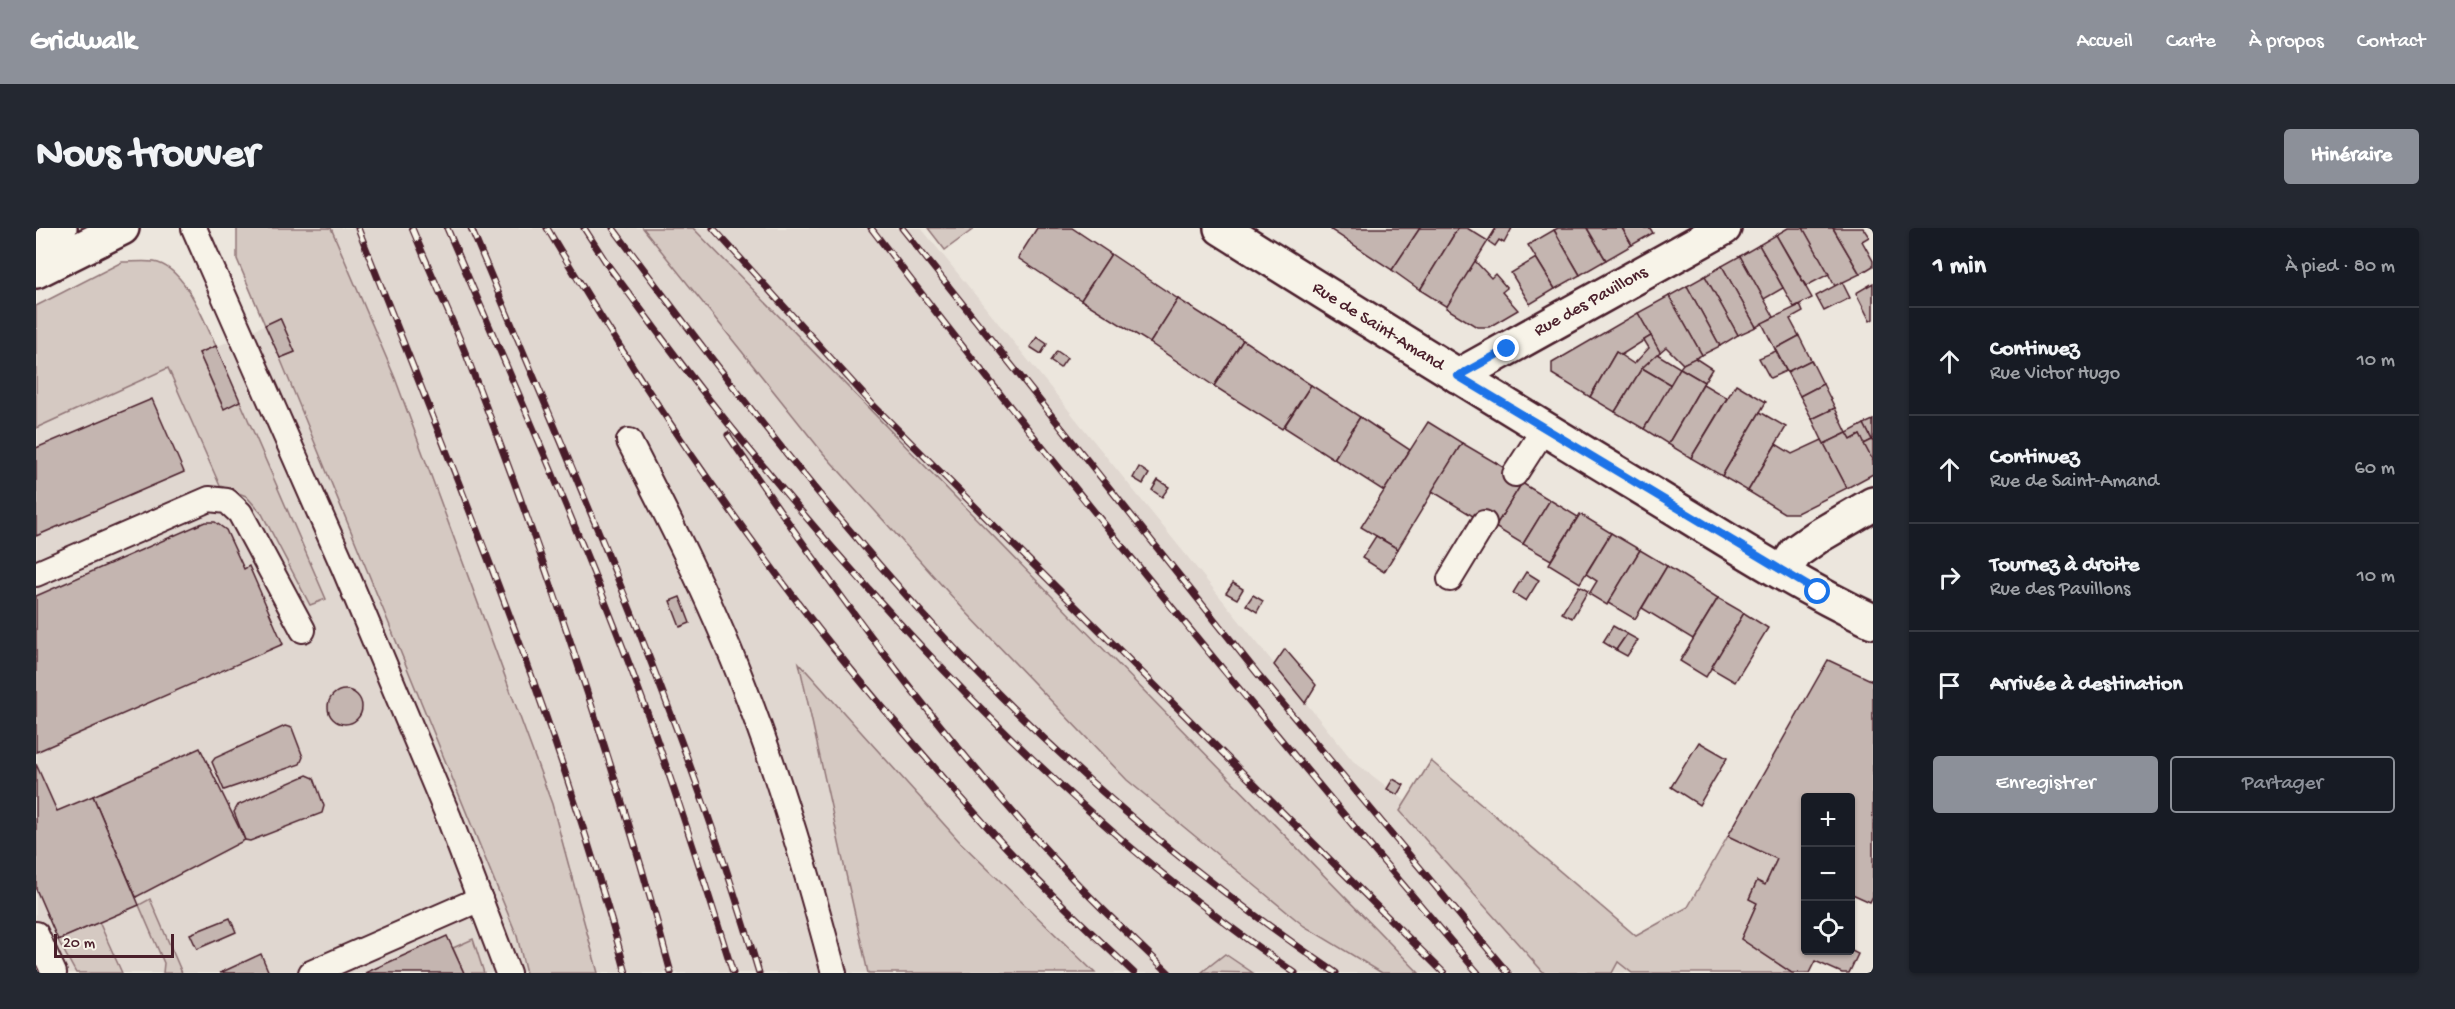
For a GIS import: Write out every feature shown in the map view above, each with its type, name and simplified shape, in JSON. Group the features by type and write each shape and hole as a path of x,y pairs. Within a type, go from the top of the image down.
{"main road":[{"path":"36,240 60,228"},
{"path":"36,271 122,228"},
{"name":"Rue de Saint-Amand","path":"1221,228 1544,429 1783,572 1873,621"},
{"name":"Rue des Pavillons","path":"1458,376 1724,228"},
{"path":"1783,572 1797,551 1873,504"}],"lane":[{"path":"194,228 349,579 449,818 508,973"},
{"path":"1515,474 1544,429"},
{"path":"629,441 698,579 742,680 802,852 834,973"},
{"path":"36,574 210,499 227,501 240,513 303,630"},
{"path":"1450,579 1484,523"},
{"path":"311,973 480,899"},
{"path":"36,934 54,973"}],"shaded area":[{"path":"237,228 331,228 395,378 552,804 598,973 526,973 517,936 280,358 295,352 280,318 265,325 237,259"},
{"path":"331,228 921,228 1353,761 1632,973 1095,973 960,842 800,665 868,973 598,973 552,804 395,378"},
{"path":"643,228 693,228 1419,973 1382,973 1304,926 1127,780 965,611 823,453"},
{"path":"928,228 975,228 945,250"},
{"path":"122,262 154,262 165,266 184,284 192,296 216,346 199,353 223,408 240,401 326,599 310,605 262,514 246,496 220,486 168,368 36,428 36,306"},
{"path":"311,304 541,973 36,973 36,428"},
{"path":"799,663 960,842 1095,973 868,973"},
{"path":"1431,761 1636,936 1688,907 1728,836 1777,859 1765,885 1757,881 1749,899 1757,903 1741,939 1792,973 1632,973 1618,962 1612,973 1544,973 1400,811"},
{"path":"150,899 182,973 163,973 164,963 139,905"},
{"path":"99,922 122,973 76,973 58,940"},
{"path":"473,939 484,973 464,973 453,948"},
{"path":"1225,954 1253,973 1202,972"}],"building":[{"path":"1037,228 1072,228 1111,254 1081,300 1018,258"},
{"path":"1333,228 1420,228 1392,270 1331,230"},
{"path":"1420,228 1458,228 1420,290 1392,270"},
{"path":"1458,228 1467,228 1488,241 1447,307 1420,290"},
{"path":"1496,228 1512,228 1504,243 1499,240 1495,246 1488,241"},
{"path":"1587,228 1606,260 1580,275 1554,230"},
{"path":"1587,228 1622,228 1632,245 1606,260"},
{"path":"1622,228 1650,228 1653,233 1632,245"},
{"path":"1788,228 1803,228 1829,274 1806,286 1776,235"},
{"path":"1803,228 1833,228 1860,274 1835,286"},
{"path":"1833,228 1863,228 1869,237 1862,241 1873,261 1873,266 1860,274"},
{"path":"1554,230 1580,275 1555,289 1528,245"},
{"path":"1776,235 1812,298 1794,307 1759,245"},
{"path":"1759,245 1783,288 1764,299 1740,256"},
{"path":"1111,254 1178,299 1150,343 1081,300"},
{"path":"1740,256 1774,317 1756,327 1722,266"},
{"path":"1536,258 1555,289 1530,304 1511,273"},
{"path":"1475,261 1491,278 1495,274 1507,288 1502,292 1518,310 1489,327 1477,327 1446,308"},
{"path":"1722,266 1756,327 1738,335 1705,276"},
{"path":"1705,276 1738,335 1720,346 1687,286"},
{"path":"1842,282 1850,298 1824,311 1816,296"},
{"path":"1873,283 1873,319 1870,321 1856,293"},
{"path":"1687,286 1720,346 1702,355 1669,296"},
{"path":"1669,296 1702,355 1683,364 1666,347 1660,352 1638,313"},
{"path":"1178,299 1243,340 1214,386 1150,343"},
{"path":"1800,305 1803,312 1790,319 1799,336 1775,349 1762,323"},
{"path":"1638,313 1651,336 1621,355 1616,352 1590,397 1552,374 1552,363"},
{"path":"280,318 295,352 280,358 265,325"},
{"path":"1651,336 1660,352 1642,368 1615,412 1590,397 1616,352 1634,364 1649,348 1644,340"},
{"path":"1799,336 1811,360 1787,372 1775,349"},
{"path":"1037,337 1047,344 1041,354 1030,347"},
{"path":"1243,340 1311,385 1282,429 1214,386"},
{"path":"216,346 240,401 224,409 199,353"},
{"path":"1057,351 1067,358 1060,368 1050,361"},
{"path":"1776,351 1786,371 1770,378 1759,358"},
{"path":"1657,354 1680,368 1671,385 1642,368"},
{"path":"1695,358 1712,369 1704,382 1680,368"},
{"path":"1811,360 1823,384 1800,396 1787,372"},
{"path":"1642,368 1671,385 1644,429 1615,412"},
{"path":"1680,368 1704,382 1668,444 1644,429"},
{"path":"1703,384 1727,398 1691,458 1668,444"},
{"path":"1736,384 1766,402 1722,476 1691,458"},
{"path":"1823,384 1835,408 1812,419 1800,396"},
{"path":"1311,385 1360,417 1334,459 1284,427"},
{"path":"152,399 184,472 36,536 36,448"},
{"path":"1835,408 1847,433 1824,444 1812,419"},
{"path":"1760,412 1786,427 1748,491 1722,476"},
{"path":"1360,417 1410,450 1384,491 1334,459"},
{"path":"1873,420 1873,442 1864,424"},
{"path":"1428,422 1462,443 1398,549 1361,527"},
{"path":"1864,424 1872,440 1864,444 1860,435 1851,440 1847,433"},
{"path":"1847,433 1851,440 1860,435 1873,461 1873,474 1847,488 1824,444"},
{"path":"1822,440 1847,488 1797,513 1784,513 1748,491 1776,444 1792,454"},
{"path":"1872,440 1873,442 1873,461 1864,444"},
{"path":"1462,443 1515,474 1522,483 1494,529 1432,491"},
{"path":"1139,467 1149,474 1143,484 1133,478"},
{"path":"1158,480 1169,487 1162,497 1152,490"},
{"path":"1522,483 1550,500 1523,544 1495,527"},
{"path":"1550,500 1578,517 1551,560 1523,544"},
{"path":"1580,514 1611,533 1580,583 1549,564"},
{"path":"205,522 215,522 226,530 244,569 249,566 283,644 36,752 36,596"},
{"path":"1611,533 1640,550 1607,605 1589,594 1597,581 1586,574"},
{"path":"1376,536 1398,549 1384,572 1362,558"},
{"path":"1640,550 1667,566 1635,619 1608,603"},
{"path":"1667,566 1718,598 1693,639 1642,608"},
{"path":"1526,572 1539,580 1526,601 1513,593"},
{"path":"1233,583 1243,589 1237,599 1226,593"},
{"path":"1579,586 1588,591 1572,618 1562,613"},
{"path":"1253,595 1263,601 1257,612 1246,605"},
{"path":"680,597 690,623 680,627 670,601"},
{"path":"1718,598 1744,613 1706,677 1680,661"},
{"path":"1744,613 1768,628 1735,682 1711,668"},
{"path":"1613,626 1627,634 1616,650 1603,642"},
{"path":"1627,634 1638,640 1627,656 1616,650"},
{"path":"1285,649 1316,685 1305,703 1274,665"},
{"path":"1828,660 1873,681 1873,896 1870,902 1855,895 1855,793 1801,793 1801,955 1855,955 1855,952 1858,954 1849,973 1842,973 1815,961 1809,973 1792,973 1741,939 1757,903 1749,899 1757,881 1765,885 1777,859 1728,836"},
{"path":"345,690 357,695 362,707 357,719 345,724 333,719 328,707 333,695"},
{"path":"285,726 292,728 303,757 300,764 224,790 212,762 215,758"},
{"path":"1699,742 1727,758 1699,805 1671,787"},
{"path":"200,748 245,840 136,897 93,796"},
{"path":"36,764 57,811 93,796 139,905 58,940 36,889"},
{"path":"307,775 314,778 324,806 322,813 250,841 245,840 234,812 238,805"},
{"path":"1393,779 1404,785 1398,795 1387,789"},
{"path":"230,918 236,932 197,949 190,934"},
{"path":"447,936 464,973 365,973"},
{"path":"261,954 269,973 220,973"}],"railway":[{"path":"358,228 503,597 569,783 626,973"},
{"path":"412,228 467,357 551,585 602,739 671,973"},
{"path":"447,228 618,634 677,797 733,973"},
{"path":"471,228 662,690 729,878 759,973"},
{"path":"547,228 671,425 737,520 806,613 901,729 1001,842 1134,973"},
{"path":"584,228 613,273"},
{"path":"613,228 787,455 926,618 975,670 1016,712 1103,792 1193,868 1336,973"},
{"path":"713,228 874,406 1444,973"},
{"path":"871,228 1093,511 1478,973"},
{"path":"902,228 1257,673 1508,973"},
{"path":"610,268 697,384 790,499 922,647 1063,787 1137,853 1214,915 1295,973"},
{"path":"728,435 849,607 979,773 1072,878 1169,973"}],"route":[{"path":"1507,349 1458,376 1818,592"}]}
